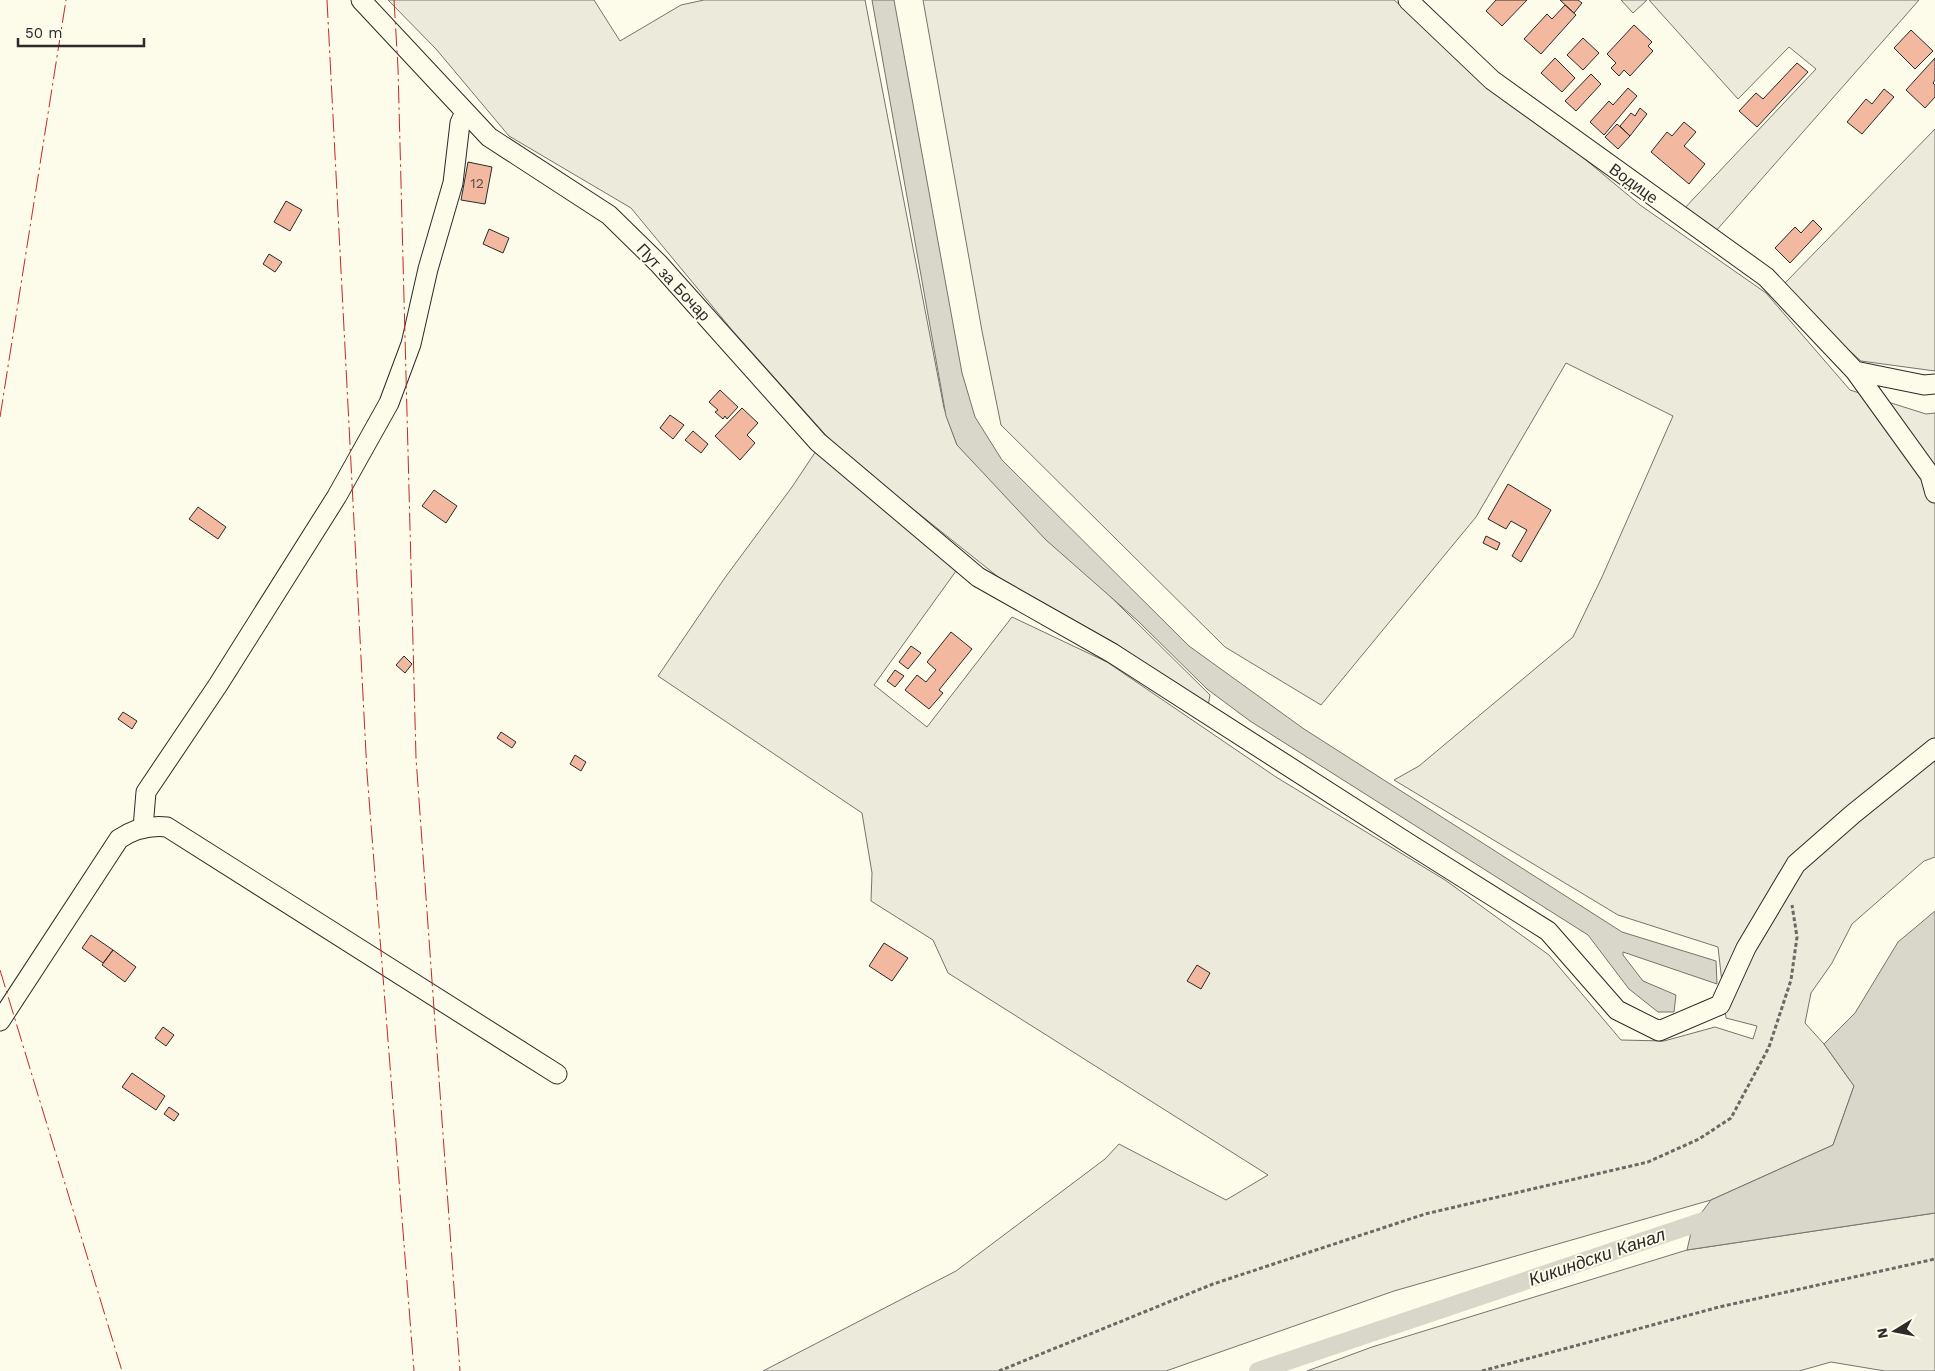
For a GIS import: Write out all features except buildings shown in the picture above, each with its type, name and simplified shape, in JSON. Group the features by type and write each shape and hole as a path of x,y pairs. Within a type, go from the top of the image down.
{"street":[{"name":"Пут за Бочар","path":"361,0 488,137 609,215 659,264 818,442 978,577 1112,653 1548,931 1617,1010 1659,1031 1720,1005 1746,948 1796,864 1852,814 1935,748"},
{"name":"Водице","path":"1408,0 1492,80 1766,277 1855,371 1930,475 1935,493"},
{"path":"143,828 146,792 218,685 332,504 389,403 411,344 428,269 454,183 460,122 465,112"},
{"path":"1855,371 1924,384 1935,384"},
{"path":"0,1021 119,839 134,830 167,827 557,1074"}],"path":[{"path":"1000,1371 1213,1284 1425,1214 1648,1162 1699,1139 1731,1118 1769,1047 1791,980 1797,937 1792,904 1783,886"},
{"path":"1482,1371 1719,1307 1935,1258"}],"shaded area":[{"path":"388,0 594,0 620,41 681,5 704,0 865,0 944,408 957,445 1210,695 1208,706 1118,645 1002,580 839,450 732,330 631,208 509,136 436,49"},
{"path":"872,0 894,0 962,373 975,417 1002,460 1189,646 1304,729 1622,932 1716,961 1717,984 1623,952 1623,955 1643,981 1676,995 1674,1012 1658,1012 1629,989 1588,935 1250,721 1207,689 1138,621 1046,540 957,445 946,416"},
{"path":"923,0 1394,0 1640,205 1766,293 1850,390 1926,414 1935,413 1935,857 1924,861 1852,924 1832,963 1811,993 1805,1023 1824,1044 1854,1086 1833,1145 1711,1200 1394,1291 1166,1371 763,1371 956,1271 1105,1159 1119,1144 1226,1200 1268,1175 948,973 933,940 871,901 872,873 862,813 658,676 724,579 792,487 816,451 956,571 874,685 927,727 1012,617 1107,662 1276,777 1445,880 1549,955 1621,1040 1664,1041 1715,1027 1753,1039 1757,1026 1726,1018 1718,947 1618,915 1394,780 1419,766 1573,637 1602,577 1673,416 1566,363 1476,517 1321,705 1225,647 1001,425 982,331"},
{"path":"1621,0 1647,0 1633,13"},
{"path":"1649,0 1919,0 1715,232 1681,212 1816,69 1789,47 1738,99"},
{"path":"1935,129 1935,371 1861,361 1808,313 1784,284"},
{"path":"1935,911 1935,1213 1687,1250 1693,1224 1711,1200 1833,1145 1854,1086 1824,1044 1855,1013 1898,942"},
{"path":"1935,1213 1935,1371 1885,1371 1831,1362 1799,1371 1307,1371 1372,1347 1687,1250"}],"waterway":[{"name":"Кикиндски Канал","path":"1258,1371 1715,1217"}],"power":[{"path":"0,417 66,0"},
{"path":"327,0 367,773 414,1371"},
{"path":"394,0 398,68 416,758 460,1371"},
{"path":"0,970 122,1371"}]}
